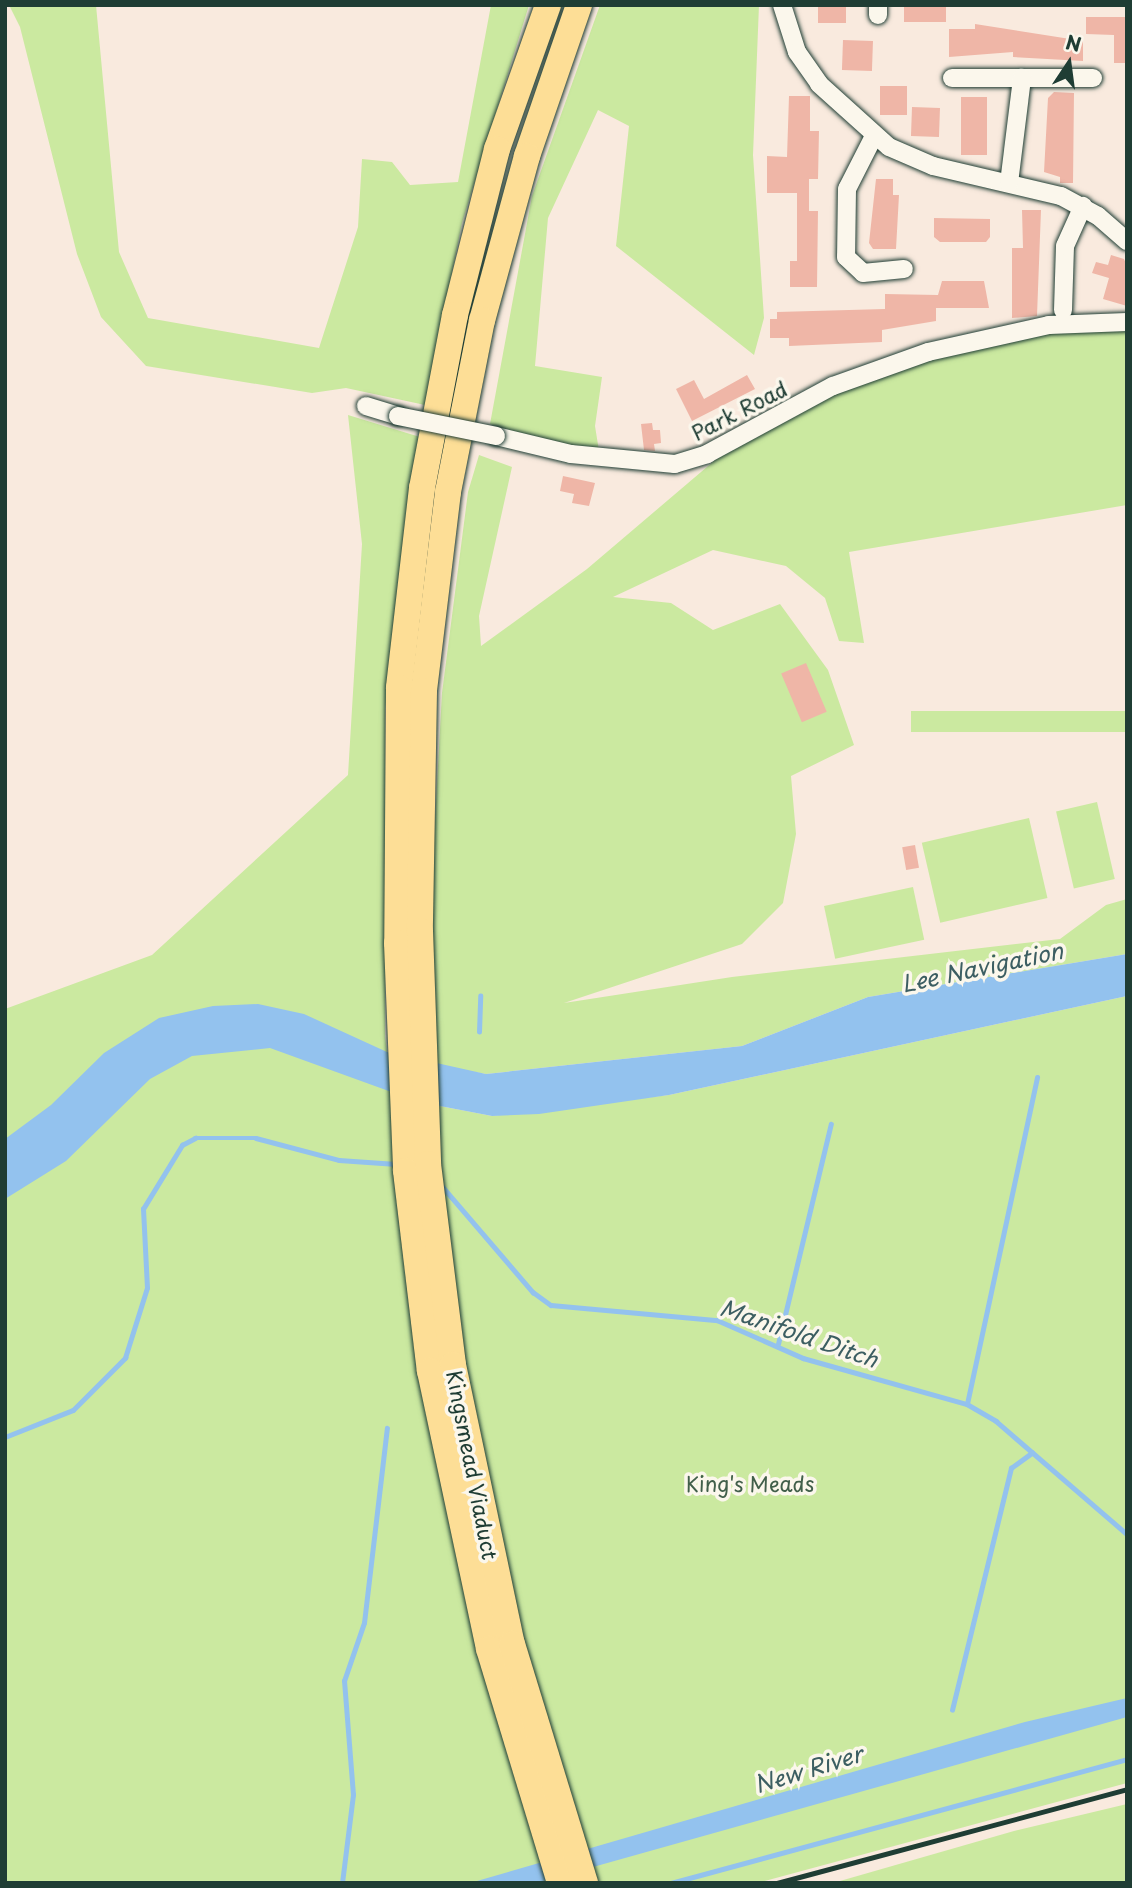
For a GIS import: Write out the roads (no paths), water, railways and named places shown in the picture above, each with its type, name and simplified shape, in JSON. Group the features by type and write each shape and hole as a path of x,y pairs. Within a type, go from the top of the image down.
{"highway":[{"path":"410,1035 399,688 422,488 455,315 497,149 548,5"},
{"path":"410,1035 424,691 448,492 482,320 527,156 579,5"},
{"name":"Kingsmead Viaduct","path":"410,1035 416,1272 449,1472 489,1649 560,1883"},
{"name":"Kingsmead Viaduct","path":"410,1035 439,1266 471,1467 512,1644 584,1883"}],"street":[{"path":"782,5 805,63 841,109 874,136 933,166 1009,183 1083,206 1127,241"},
{"path":"951,78 1093,78"},
{"path":"1009,183 1022,78"},
{"path":"874,136 847,189 846,257 863,273 904,269"},
{"path":"1063,310 1065,246 1083,206"},
{"name":"Park Road","path":"366,406 398,416 571,454 675,464 706,454 833,386 928,352 1049,326 1127,322"}],"water":[{"path":"1127,954 1127,996 669,1095 539,1114 492,1116 419,1102 270,1048 192,1056 150,1079 66,1161 5,1199 5,1139 51,1105 104,1053 159,1018 213,1006 258,1004 304,1014 387,1052 486,1074 742,1046 868,997"},
{"path":"1127,1698 1127,1717 536,1883 470,1883 1025,1722"}],"waterway":[{"path":"479,1032 480,996"},
{"path":"967,1404 1037,1077"},
{"path":"778,1344 831,1124"},
{"path":"5,1437 73,1410 125,1358 147,1288 143,1209 182,1145 195,1138 256,1138 339,1160 396,1164"},
{"name":"Manifold Ditch","path":"442,1186 533,1292 551,1305 717,1320 803,1358 967,1404 996,1421 1127,1534"},
{"path":"342,1883 353,1795 344,1681 364,1623 387,1428"},
{"path":"952,1710 1011,1468 1032,1453"},
{"path":"671,1883 1127,1759"}],"railway":[{"path":"777,1883 1127,1789"}],"water label":[{"name":"Lee Navigation","path":"982,967"},
{"name":"New River","path":"808,1769"}],"park label":[{"name":"King's Meads","path":"750,1483"}]}
